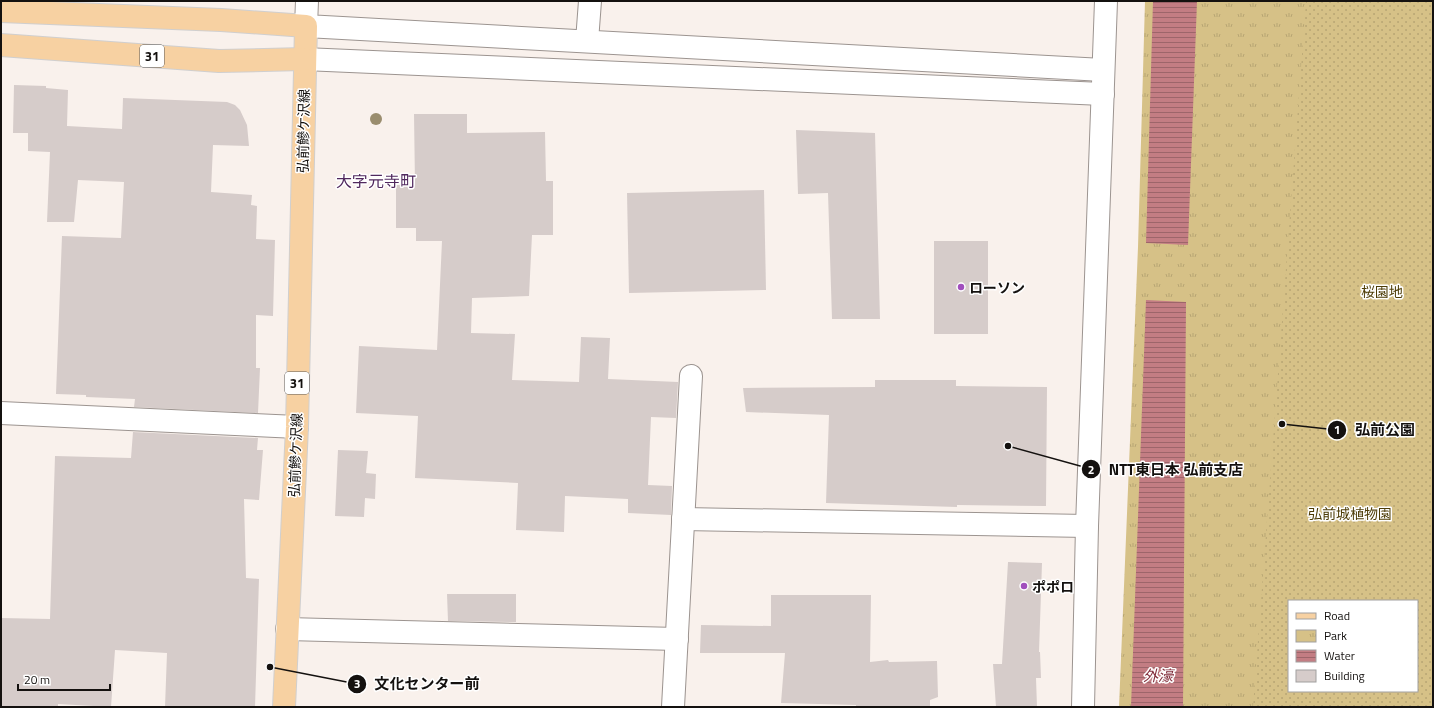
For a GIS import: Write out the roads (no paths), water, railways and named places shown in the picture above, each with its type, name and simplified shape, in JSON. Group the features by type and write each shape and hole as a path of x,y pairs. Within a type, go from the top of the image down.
{"main road":[{"path":"1,11 222,20 306,26"},
{"name":"弘前鰺ケ沢線","path":"284,707 296,427 306,26"},
{"name":"31","path":"1,45 219,61 304,59"}],"street":[{"path":"307,1 306,26 1103,70"},
{"path":"587,41 590,1"},
{"path":"1082,707 1106,1"},
{"path":"304,59 1102,94"},
{"path":"673,707 691,376"},
{"path":"1,413 296,427"},
{"path":"683,519 1087,526"},
{"path":"287,629 676,639"}],"water":[{"path":"1153,1 1197,1 1188,245 1146,243"},
{"name":"外濠","path":"1146,300 1186,302 1183,707 1131,707"}],"place":[{"name":"ローソン","path":"961,287"},
{"name":"弘前公園","path":"1282,424"},
{"name":"NTT東日本 弘前支店","path":"1008,446"},
{"name":"ポポロ","path":"1024,586"},
{"name":"文化センター前","path":"270,667"}],"district":[{"name":"大字元寺町","path":"376,181"}],"park label":[{"name":"桜園地","path":"1382,291"},
{"name":"弘前城植物園","path":"1350,513"}]}
